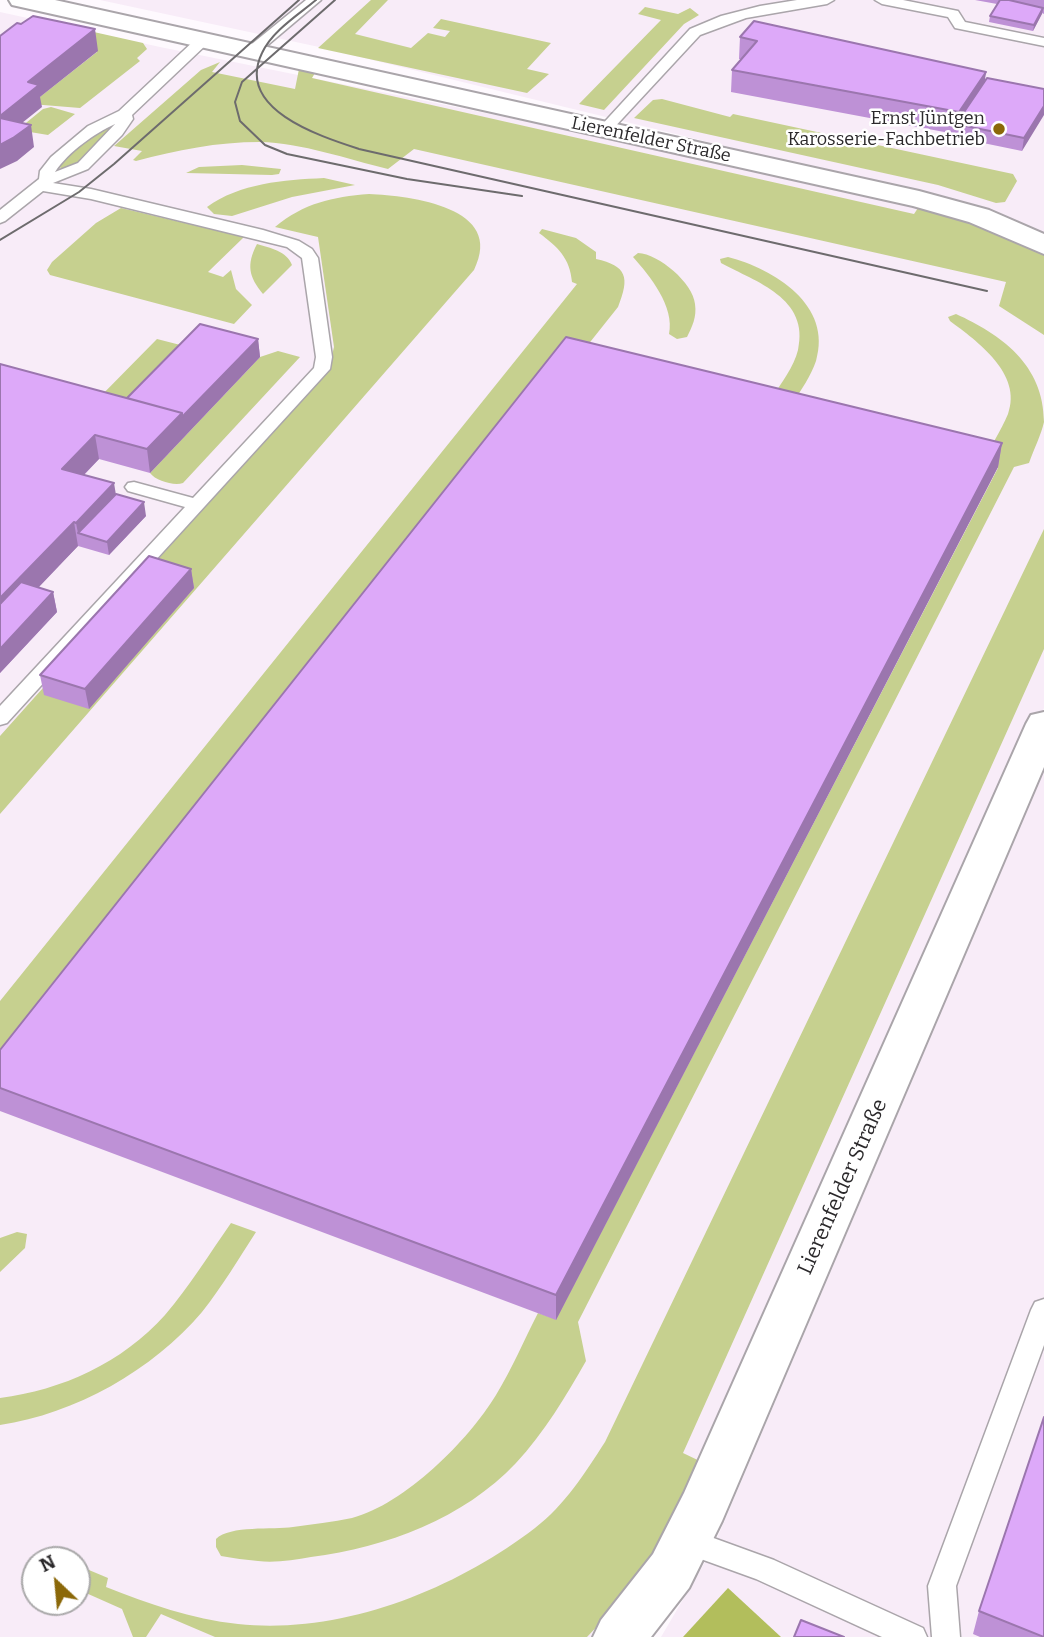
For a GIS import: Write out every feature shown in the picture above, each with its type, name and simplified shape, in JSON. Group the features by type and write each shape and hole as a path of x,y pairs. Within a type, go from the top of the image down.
{"street":[{"name":"Lierenfelder Straße","path":"21,0 919,199 979,216 1044,245"},
{"name":"Lierenfelder Straße","path":"619,1637 671,1571 704,1505 1043,727"}],"lane":[{"path":"252,51 314,0"},
{"path":"605,129 695,32 712,23 749,13 827,0"},
{"path":"882,0 953,14 960,25 1044,42"},
{"path":"44,184 48,171 66,151 93,129 124,114 203,40"},
{"path":"0,218 44,184 83,166 117,132 126,119 124,114"},
{"path":"0,718 322,369 324,357 310,258 306,252 293,244 257,233 44,184"},
{"path":"134,487 195,504"},
{"path":"946,1637 942,1586 1044,1310"},
{"path":"686,1541 764,1569 913,1637"}],"shaded area":[{"path":"100,0 1044,0 1044,238 946,200 319,47"},
{"path":"0,12 919,201 1044,252 1044,708 714,1463 596,1637 0,1637"},
{"path":"1044,770 1044,1637 661,1637 712,1550"}],"green space":[{"path":"371,0 388,0 355,34 411,48 428,33 445,37 450,31 433,28 441,19 551,43 527,69 549,74 527,93 318,48"},
{"path":"645,7 678,14 690,8 699,15 684,24 604,110 579,104 661,20 638,14"},
{"path":"40,20 143,43 147,49 137,58 140,61 80,108 31,104 97,52"},
{"path":"220,62 212,72 295,89 299,69 315,73 312,78 914,214 920,205 950,213 1044,255 1044,335 999,306 1006,282 414,149 388,169 308,148 276,143 213,145 136,161 133,160 142,151 114,146 201,70"},
{"path":"662,99 730,117 733,114 1013,174 1017,181 1005,202 996,203 938,185 634,118 653,100"},
{"path":"51,107 75,114 48,135 24,131 21,127 43,109"},
{"path":"106,127 112,129 88,157 74,167 58,167 56,163 95,130"},
{"path":"242,165 281,169 279,174 272,175 186,173 199,167"},
{"path":"324,178 355,185 292,197 232,216 214,214 207,207 234,193 263,184"},
{"path":"369,194 429,202 466,219 477,232 480,249 474,270 0,814 0,736 329,368 334,347 318,237 275,227 297,212 319,203"},
{"path":"121,208 244,237 208,272 223,277 231,270 236,289 252,305 234,324 50,275 47,270 52,262 96,223"},
{"path":"542,229 576,238 596,252 596,259 620,269 624,288 618,307 0,1084 0,1001 577,284 572,282 569,266 562,254 539,233"},
{"path":"257,244 282,253 292,265 263,294 252,276 250,265"},
{"path":"638,253 665,264 688,287 695,309 694,322 687,337 677,339 669,334 670,324 665,303 660,292 633,257"},
{"path":"728,257 764,270 781,280 796,292 816,323 819,341 816,361 809,378 792,404 772,398 798,350 800,332 796,317 777,294 721,263 720,259"},
{"path":"956,314 1003,342 1028,368 1042,402 1044,422 1041,432 1029,463 1014,467 578,1322 586,1361 571,1387 536,1439 516,1463 495,1483 448,1515 395,1538 339,1552 264,1562 221,1556 216,1547 216,1539 231,1532 293,1527 352,1518 372,1511 413,1485 452,1450 484,1413 507,1375 538,1313 556,1319 998,468 982,463 1008,414 1011,399 1009,385 995,360 973,338 950,321 948,317"},
{"path":"157,339 196,349 125,421 91,406"},
{"path":"278,351 300,357 183,483 170,483 150,473 260,357"},
{"path":"1044,529 1044,649 683,1453 706,1464 668,1538 624,1598 587,1637 215,1637 161,1614 146,1637 133,1637 122,1609 91,1595 91,1571 108,1578 106,1587 154,1605 221,1622 277,1626 356,1615 433,1589 469,1571 535,1528 574,1488 605,1442"},
{"path":"231,1223 256,1232 202,1312 160,1353 111,1386 84,1400 56,1411 0,1425 0,1398 46,1388 90,1372 130,1347 148,1332 182,1293"},
{"path":"17,1232 27,1234 25,1248 0,1272 0,1238"},
{"path":"728,1588 781,1637 683,1637"}],"building":[{"path":"1000,0 1043,8 1034,25 990,16"},
{"path":"33,16 95,29 28,82 39,85 0,116 0,36 17,23 21,24"},
{"path":"754,21 986,72 959,112 732,70 757,41 740,37"},
{"path":"987,78 1044,89 1044,106 1024,138 956,124"},
{"path":"0,118 31,125 0,145"},
{"path":"200,324 258,339 182,417 182,413 127,398"},
{"path":"566,337 1002,443 556,1295 0,1088 0,1050"},
{"path":"0,364 182,413 147,449 95,435 62,469 114,483 0,598"},
{"path":"116,494 144,502 107,542 78,533"},
{"path":"149,556 191,569 85,689 40,675"},
{"path":"21,582 53,592 0,649 0,604"},
{"path":"1044,1417 1044,1637 979,1611"},
{"path":"801,1620 844,1637 794,1637"}],"tram line":[{"path":"0,240 79,192 114,164 299,0"},
{"path":"258,68 266,45 286,24 316,0"},
{"path":"258,68 335,0"},
{"path":"258,68 260,90 270,105 304,128 359,149 987,291"},
{"path":"258,68 242,82 235,102 240,121 265,145 287,154 407,179 522,196"}],"place":[{"name":"Ernst Jüntgen Karosserie-Fachbetrieb","path":"999,129"}]}
